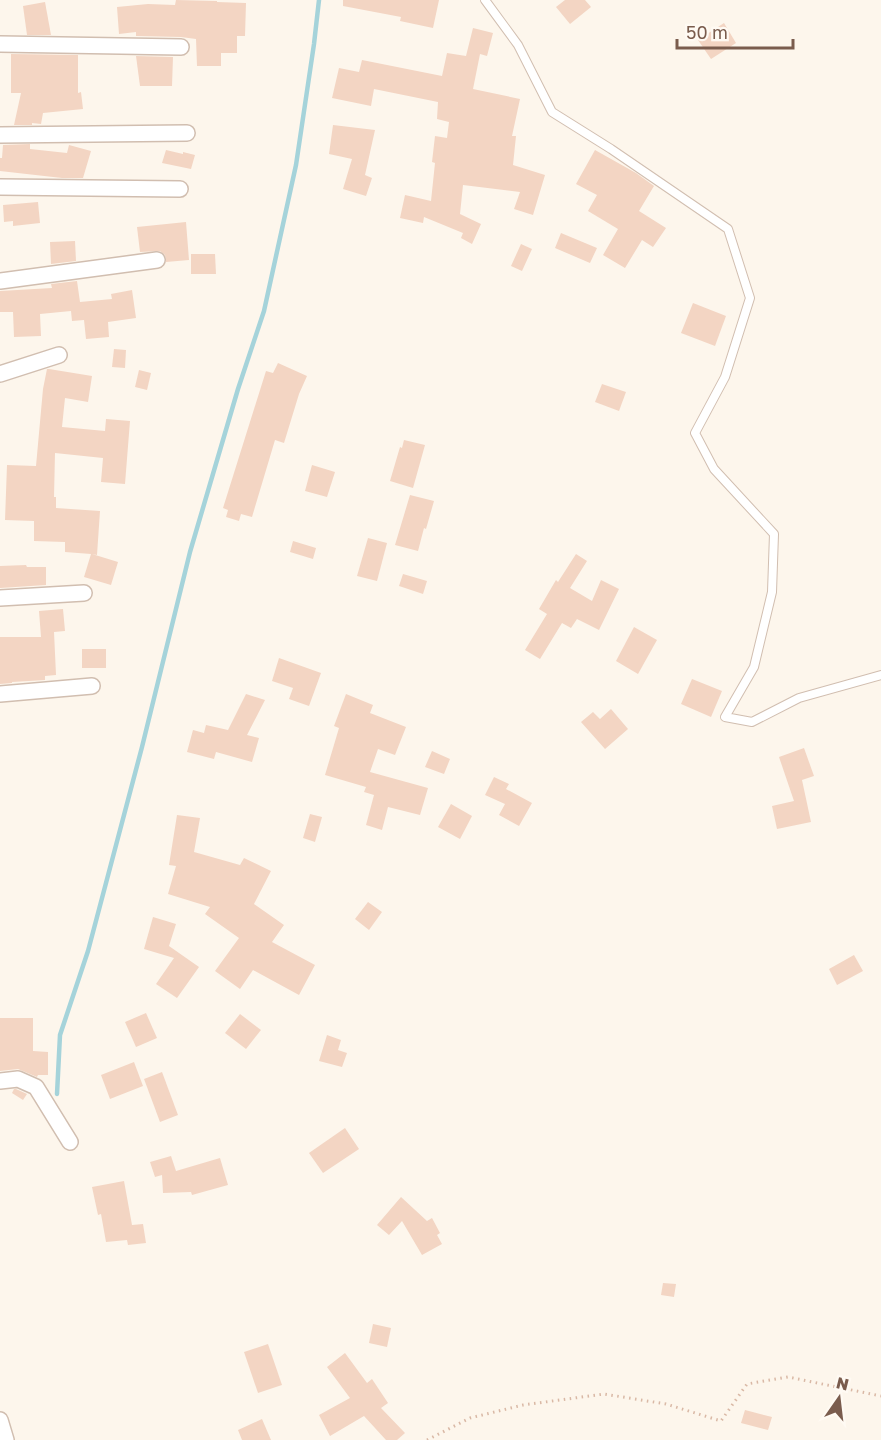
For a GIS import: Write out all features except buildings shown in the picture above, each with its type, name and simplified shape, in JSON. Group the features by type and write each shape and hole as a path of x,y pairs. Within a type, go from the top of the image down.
{"street":[{"path":"0,44 181,47"},
{"path":"0,135 188,133"},
{"path":"0,187 180,189"},
{"path":"0,281 157,260"},
{"path":"0,374 59,355"},
{"path":"0,598 84,592"},
{"path":"0,694 92,686"},
{"path":"0,1081 18,1079 36,1088 70,1142"},
{"path":"0,1420 6,1440"}],"lane":[{"path":"485,0 518,45 552,112 611,149 728,229 750,298 725,377 695,433 714,469 774,534 772,592 754,667 725,717 752,722 800,698 881,675"}],"path":[{"path":"427,1440 470,1418 522,1405 604,1394 666,1404 721,1421 747,1384 788,1377 881,1396"}],"waterway":[{"path":"57,1094 60,1035 88,951 190,552 238,389 264,311 296,165 319,0"}]}
